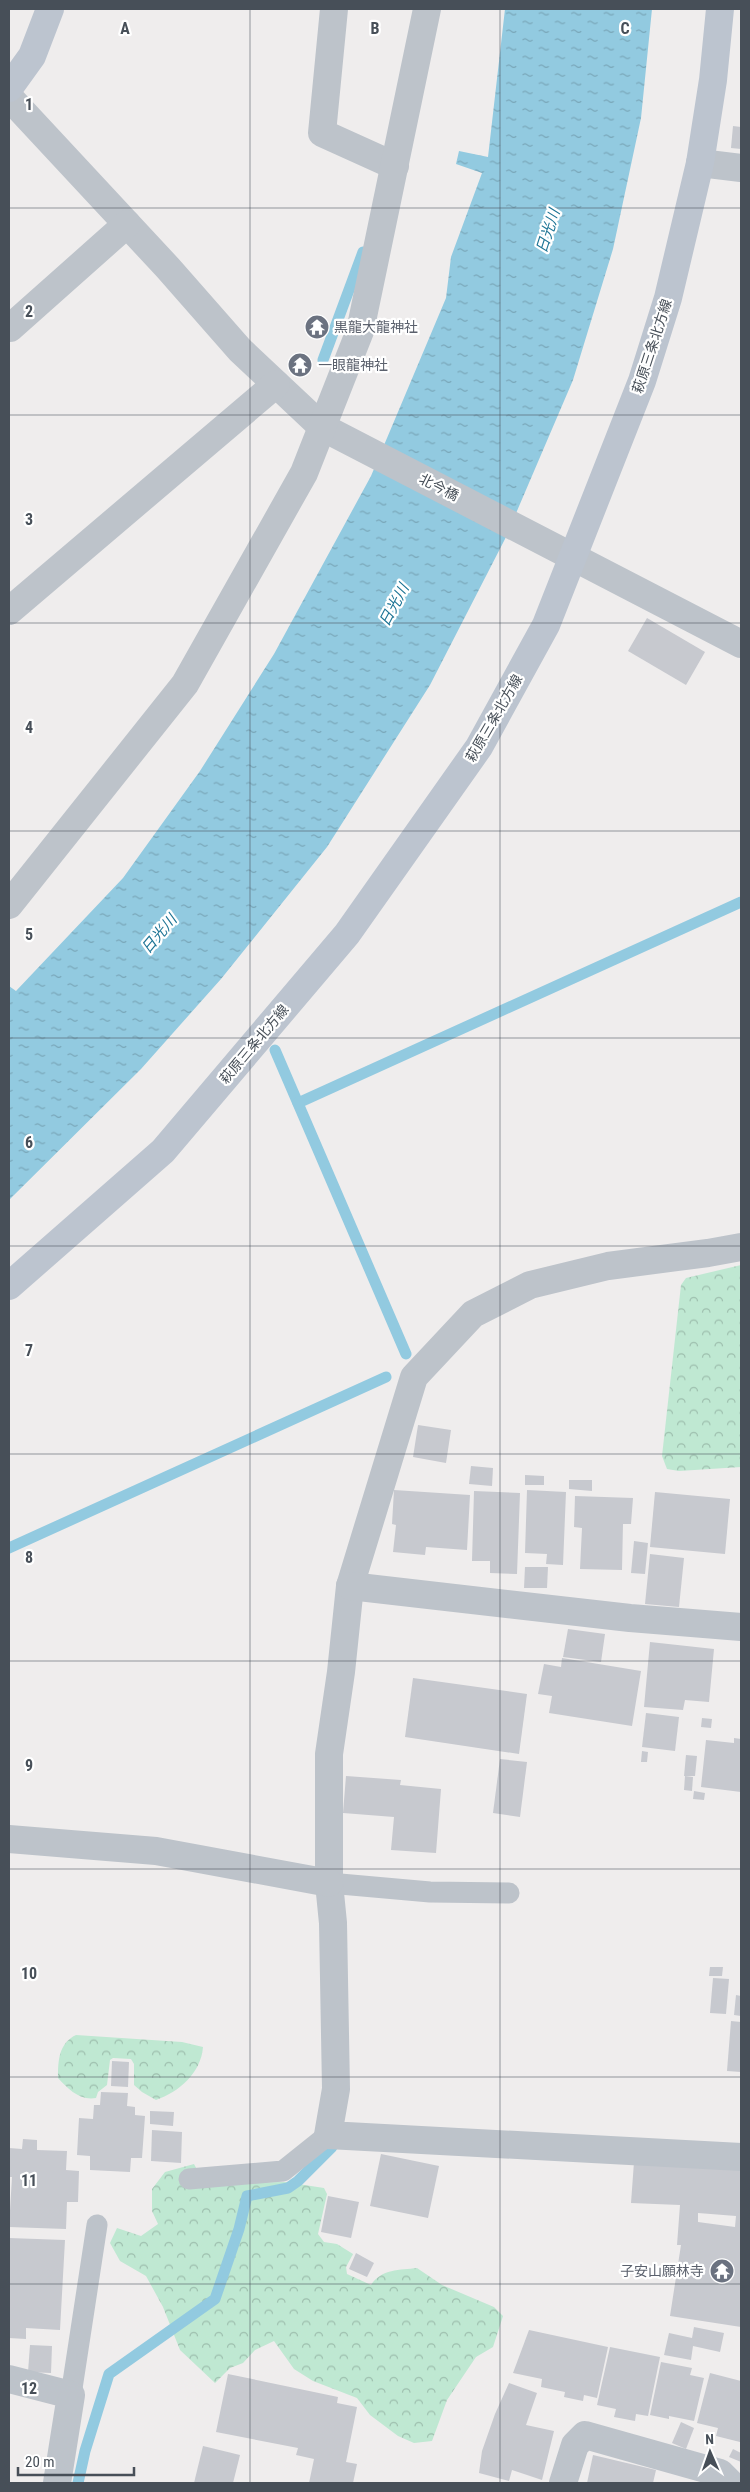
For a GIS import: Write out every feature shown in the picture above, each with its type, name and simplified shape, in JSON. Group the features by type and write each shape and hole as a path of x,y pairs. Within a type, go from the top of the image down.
{"main road":[{"path":"9,88 32,56 50,9"},
{"name":"萩原三条北方線","path":"9,1286 163,1152 348,934 479,747 546,625 564,551 642,381 668,298 700,163 713,80 720,9"}],"street":[{"path":"334,9 322,134 395,166"},
{"path":"9,905 185,684 304,473 360,331 426,9"},
{"name":"北今橋","path":"9,98 127,224 240,350 322,427 741,644"},
{"path":"700,163 741,168"},
{"path":"10,328 127,224"},
{"path":"9,611 276,384"},
{"path":"741,1247 608,1266 530,1285 473,1314 414,1377 350,1586 342,1672 330,1754 329,1883 334,1942 336,2089 328,2135 741,2157"},
{"path":"350,1586 630,1618 741,1627"},
{"path":"9,1839 156,1852 329,1883"},
{"path":"9,2379 71,2395 57,2483"},
{"path":"563,2483 574,2445 585,2435 720,2473 730,2483"}],"lane":[{"path":"329,1883 430,1892 509,1893"},
{"path":"189,2179 283,2171 328,2135"},
{"path":"71,2395 97,2225"}],"green space":[{"path":"741,1265 741,1467 679,1471 667,1469 662,1456 681,1285 686,1278"},
{"path":"76,2035 182,2042 203,2047 198,2065 187,2080 173,2092 156,2100 134,2085 134,2064 131,2059 113,2058 110,2060 107,2085 98,2092 96,2098 85,2098 75,2093 58,2078 58,2065 63,2047 70,2038"},
{"path":"194,2164 204,2183 285,2182 324,2188 327,2194 318,2234 324,2242 337,2244 353,2254 346,2267 347,2274 371,2285 385,2273 417,2268 442,2285 494,2307 503,2316 493,2347 476,2357 447,2400 432,2441 414,2443 398,2436 370,2415 357,2398 313,2381 294,2369 274,2341 255,2350 243,2363 230,2368 215,2383 180,2350 163,2307 146,2276 120,2261 110,2243 117,2228 141,2236 158,2224 152,2211 152,2189 165,2172"}],"water":[{"name":"日光川","path":"505,9 652,9 641,118 613,249 573,380 505,539 430,685 327,847 221,979 141,1069 9,1200 9,986 16,991 123,878 200,771 274,654 371,476 446,298 451,257 482,173 456,164 459,151 488,157"}],"building":[{"path":"733,126 741,127 741,149 731,148"},
{"path":"647,618 705,652 686,685 628,651"},
{"path":"418,1425 451,1430 446,1463 413,1457"},
{"path":"471,1466 493,1468 492,1486 469,1484"},
{"path":"525,1475 544,1476 544,1485 525,1485"},
{"path":"569,1480 592,1480 592,1491 569,1489"},
{"path":"394,1490 470,1495 467,1550 426,1547 425,1555 393,1552 396,1525 392,1524"},
{"path":"527,1490 566,1492 563,1565 546,1564 547,1554 525,1553"},
{"path":"474,1491 520,1493 517,1574 490,1573 490,1561 472,1561"},
{"path":"655,1492 730,1499 725,1554 650,1547"},
{"path":"575,1496 633,1498 631,1524 623,1524 622,1570 580,1569 582,1528 574,1527"},
{"path":"634,1541 648,1543 645,1574 631,1573"},
{"path":"650,1554 684,1558 679,1607 645,1604"},
{"path":"525,1567 548,1567 547,1588 524,1588"},
{"path":"568,1629 605,1634 601,1662 563,1657"},
{"path":"650,1642 714,1649 709,1702 685,1700 683,1710 644,1707"},
{"path":"562,1658 641,1671 632,1726 549,1713 552,1696 538,1694 544,1664 561,1667"},
{"path":"413,1678 527,1694 519,1754 405,1737"},
{"path":"646,1713 679,1717 675,1751 642,1747"},
{"path":"702,1718 712,1719 711,1728 701,1727"},
{"path":"734,1738 741,1739 741,1792 701,1787 706,1740 734,1743"},
{"path":"642,1751 648,1752 647,1762 641,1762"},
{"path":"686,1755 697,1756 695,1776 684,1776"},
{"path":"500,1759 527,1762 520,1817 493,1813"},
{"path":"346,1776 401,1780 400,1785 441,1789 436,1853 391,1850 394,1817 343,1813"},
{"path":"685,1776 693,1777 692,1791 684,1790"},
{"path":"694,1791 705,1793 704,1800 693,1799"},
{"path":"710,1967 723,1967 722,1976 709,1976"},
{"path":"713,1978 729,1979 726,2014 710,2013"},
{"path":"736,1995 741,1996 741,2016 734,2015"},
{"path":"731,2021 741,2022 741,2072 727,2071"},
{"path":"112,2061 129,2062 128,2087 111,2086"},
{"path":"101,2092 128,2093 127,2106 135,2107 135,2115 145,2116 142,2158 131,2158 130,2172 90,2170 90,2156 77,2155 79,2118 93,2119 94,2105 100,2105"},
{"path":"150,2111 174,2112 173,2126 150,2124"},
{"path":"152,2130 182,2132 181,2163 151,2161"},
{"path":"23,2139 37,2140 37,2150 67,2151 66,2170 79,2171 78,2202 67,2202 66,2229 9,2227 12,2177 9,2177 9,2148 22,2149"},
{"path":"381,2154 439,2166 428,2218 370,2206"},
{"path":"634,2162 741,2170 741,2327 670,2316 681,2245 677,2245 680,2205 631,2203","holes":["698,2213 736,2216 735,2227 698,2222"]},
{"path":"328,2196 359,2202 351,2238 321,2232"},
{"path":"9,2238 65,2240 60,2330 26,2328 26,2339 9,2338"},
{"path":"356,2253 374,2263 367,2277 349,2269"},
{"path":"694,2327 724,2333 720,2352 693,2346 691,2360 664,2355 669,2333 692,2338"},
{"path":"529,2330 608,2347 597,2398 584,2395 583,2401 564,2397 565,2392 541,2387 542,2379 513,2373"},
{"path":"30,2345 52,2346 51,2373 28,2372"},
{"path":"610,2347 660,2357 648,2416 636,2414 635,2421 614,2417 616,2409 597,2405"},
{"path":"661,2362 692,2368 690,2375 704,2378 694,2421 669,2416 669,2419 650,2415"},
{"path":"710,2373 741,2381 740,2442 716,2436 718,2428 697,2423"},
{"path":"228,2374 338,2397 337,2403 357,2407 346,2462 357,2464 353,2483 309,2483 314,2459 296,2455 298,2448 216,2432"},
{"path":"509,2383 537,2393 526,2425 554,2431 542,2480 512,2470 509,2481 479,2473 482,2451 495,2414"},
{"path":"681,2422 694,2428 686,2449 672,2443"},
{"path":"203,2446 240,2455 233,2483 194,2483"},
{"path":"733,2449 741,2453 741,2462 729,2457"},
{"path":"593,2455 656,2470 653,2483 587,2483"}],"waterway":[{"path":"323,360 363,252"},
{"path":"298,1103 741,902"},
{"path":"275,1050 406,1354"},
{"path":"9,1548 386,1377"},
{"path":"78,2483 85,2451 109,2374 215,2299 239,2229 247,2196 288,2188 298,2181 332,2147"}],"place":[{"name":"黒龍大龍神社","path":"317,327"},
{"name":"一眼龍神社","path":"300,365"},
{"name":"子安山願林寺","path":"722,2271"}]}
